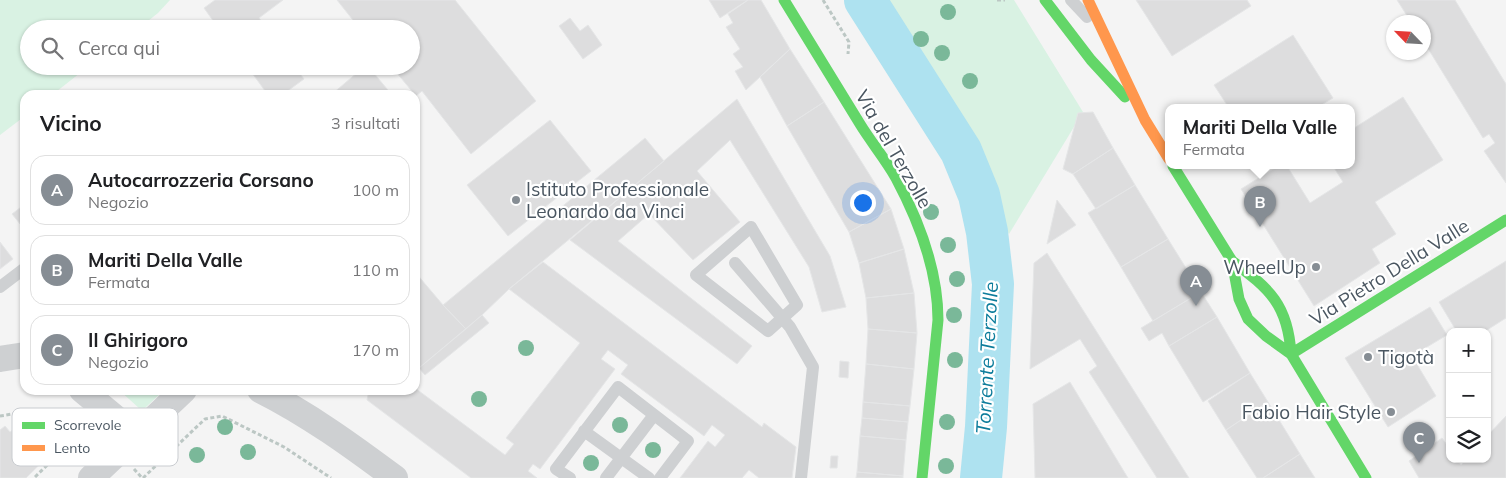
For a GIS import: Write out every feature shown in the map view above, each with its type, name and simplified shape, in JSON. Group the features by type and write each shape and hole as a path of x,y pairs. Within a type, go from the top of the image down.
{"main road":[{"name":"Via del Terzolle","path":"784,0 872,144 895,177 918,226 927,253 938,302 938,320 922,478"},
{"path":"1045,0 1091,60 1145,120"},
{"path":"1088,0 1145,120 1165,152"},
{"path":"1175,169 1232,261 1239,299 1248,319 1266,336 1291,354 1366,478"},
{"name":"Via Pietro Della Valle","path":"1291,354 1506,220"},
{"path":"1232,261 1263,284 1277,301 1289,331 1291,354"}],"street":[{"path":"0,359 20,356"},
{"path":"88,395 104,408"},
{"path":"165,408 179,395"},
{"path":"270,395 327,429 378,473"},
{"path":"91,478 104,466"}],"lane":[{"path":"1071,0 1106,37"},
{"path":"751,227 797,305 783,318 768,330 696,275 751,227"},
{"path":"735,263 790,327 812,367 801,478"},
{"path":"0,288 20,272"},
{"path":"570,478 556,468 618,387 688,441 660,478"},
{"path":"606,478 654,415"},
{"path":"584,431 649,478"}],"path":[{"path":"997,0 1005,0"},
{"path":"178,444 205,419 222,416 284,447 331,478"},
{"path":"34,478 46,466"},
{"path":"142,478 155,466"}],"green space":[{"path":"0,0 170,0 149,20 20,20 20,75 78,75 58,90 20,90 20,120 0,135"},
{"path":"876,0 1014,0 1083,112 1009,234"},
{"path":"125,395 159,395 145,408 139,408"}],"building":[{"path":"215,0 283,0 259,18 260,20 213,20 204,8"},
{"path":"337,0 455,0 536,101 471,154 422,91 420,93 420,90 411,90 398,75 420,75 420,20 353,20"},
{"path":"709,0 748,0 720,18"},
{"path":"748,0 761,0 790,49 746,90 735,71 743,67 733,54 740,49 726,27 733,23 728,14"},
{"path":"1136,0 1247,0 1251,6 1172,56"},
{"path":"1397,0 1455,0 1506,84 1506,183 1484,151 1495,143 1489,134 1483,138 1431,53 1431,15 1407,15"},
{"path":"570,18 580,31 588,25 602,45 583,59 559,26"},
{"path":"1293,35 1333,98 1323,104 1226,104 1214,85"},
{"path":"790,49 824,102 787,126 760,77"},
{"path":"254,75 301,75 304,79 289,90 264,90"},
{"path":"354,75 375,75 388,90 337,90"},
{"path":"1403,97 1443,160 1375,202 1396,234 1372,249 1380,263 1314,306 1241,189 1273,169 1289,169 1310,203 1343,182 1335,169 1355,169 1355,127"},
{"path":"737,99 830,256 846,307 822,312 809,267 730,140 697,171 740,222 693,260 649,214 618,241 752,346 737,364 570,240"},
{"path":"824,102 891,209 849,232 787,126"},
{"path":"1093,112 1113,148 1073,174 1063,169 1078,113"},
{"path":"550,120 591,171 508,236 467,185"},
{"path":"645,138 664,161 509,289 466,329 443,305"},
{"path":"1113,148 1135,185 1096,209 1073,174"},
{"path":"1135,185 1168,239 1121,267 1088,213"},
{"path":"1057,200 1076,225 1047,244"},
{"path":"20,208 20,224 12,214"},
{"path":"891,209 904,249 859,263 849,232"},
{"path":"1168,239 1201,292 1153,321 1121,267"},
{"path":"0,242 13,259 0,269"},
{"path":"904,249 914,293 866,298 859,263"},
{"path":"1047,253 1189,478 1157,478 1089,372 1097,366 1080,339 1030,369 1034,263"},
{"path":"1506,261 1506,318 1490,328 1455,328 1439,302"},
{"path":"543,262 762,427 764,423 796,447 792,478 759,478 749,470 742,478 680,478 708,441 715,447 725,435 712,425 704,436 621,374 628,365 608,350 601,359 615,369 540,469 533,464 528,471 537,478 471,478 367,400 368,395 420,395 420,392 505,455 514,444 506,438 580,343 509,289"},
{"path":"420,278 443,305 466,329 420,367"},
{"path":"1201,292 1217,317 1169,346 1162,333 1149,341 1141,328"},
{"path":"914,293 917,333 868,329 866,298"},
{"path":"1430,307 1446,333 1446,336 1412,356 1436,396 1388,427 1345,358"},
{"path":"482,315 489,323 425,375 420,367"},
{"path":"1217,317 1250,373 1203,402 1169,346"},
{"path":"868,329 917,333 914,369 866,364"},
{"path":"840,361 849,362 848,378 839,377"},
{"path":"866,364 914,369 910,406 863,402"},
{"path":"1250,373 1268,402 1226,430 1208,401"},
{"path":"1070,382 1128,478 1035,478 1033,404"},
{"path":"863,402 910,406 908,422 862,418"},
{"path":"1268,402 1300,454 1263,478 1257,478 1226,430"},
{"path":"1506,416 1506,478 1419,478 1409,461 1442,438 1446,444 1446,463 1460,463 1461,465 1463,463 1491,463 1491,432"},
{"path":"862,418 908,422 906,440 860,436"},
{"path":"5,426 10,432 12,431 12,466 38,466 26,478 0,478 0,430"},
{"path":"860,436 906,440 903,476 857,472"},
{"path":"1300,454 1315,478 1263,478"},
{"path":"831,456 838,456 837,468 830,468"},
{"path":"857,472 903,476 903,478 856,478"}],"waterway":[{"name":"Torrente Terzolle","path":"865,0 961,151 979,195 987,232 993,284 986,427 981,478"}],"traffic: fast":[{"path":"784,0 860,124 896,178 912,211 926,247 935,283 938,320 922,478"},
{"path":"1045,0 1091,60 1125,97"},
{"path":"1175,169 1232,261 1239,299 1248,319 1266,336 1291,354 1366,478"},
{"path":"1291,354 1506,220"},
{"path":"1232,261 1257,280 1275,300 1286,323 1291,354"}],"traffic: slow":[{"path":"1088,0 1145,120 1165,152"}],"place":[{"name":"Istituto Professionale Leonardo da Vinci","path":"516,200"},
{"name":"Mariti Della Valle","path":"1260,227"},
{"name":"WheelUp","path":"1316,267"},
{"name":"Autocarrozzeria Corsano","path":"1196,306"},
{"name":"Tigotà","path":"1368,357"},
{"name":"Fabio Hair Style","path":"1391,412"},
{"name":"Il Ghirigoro","path":"1419,463"}]}
